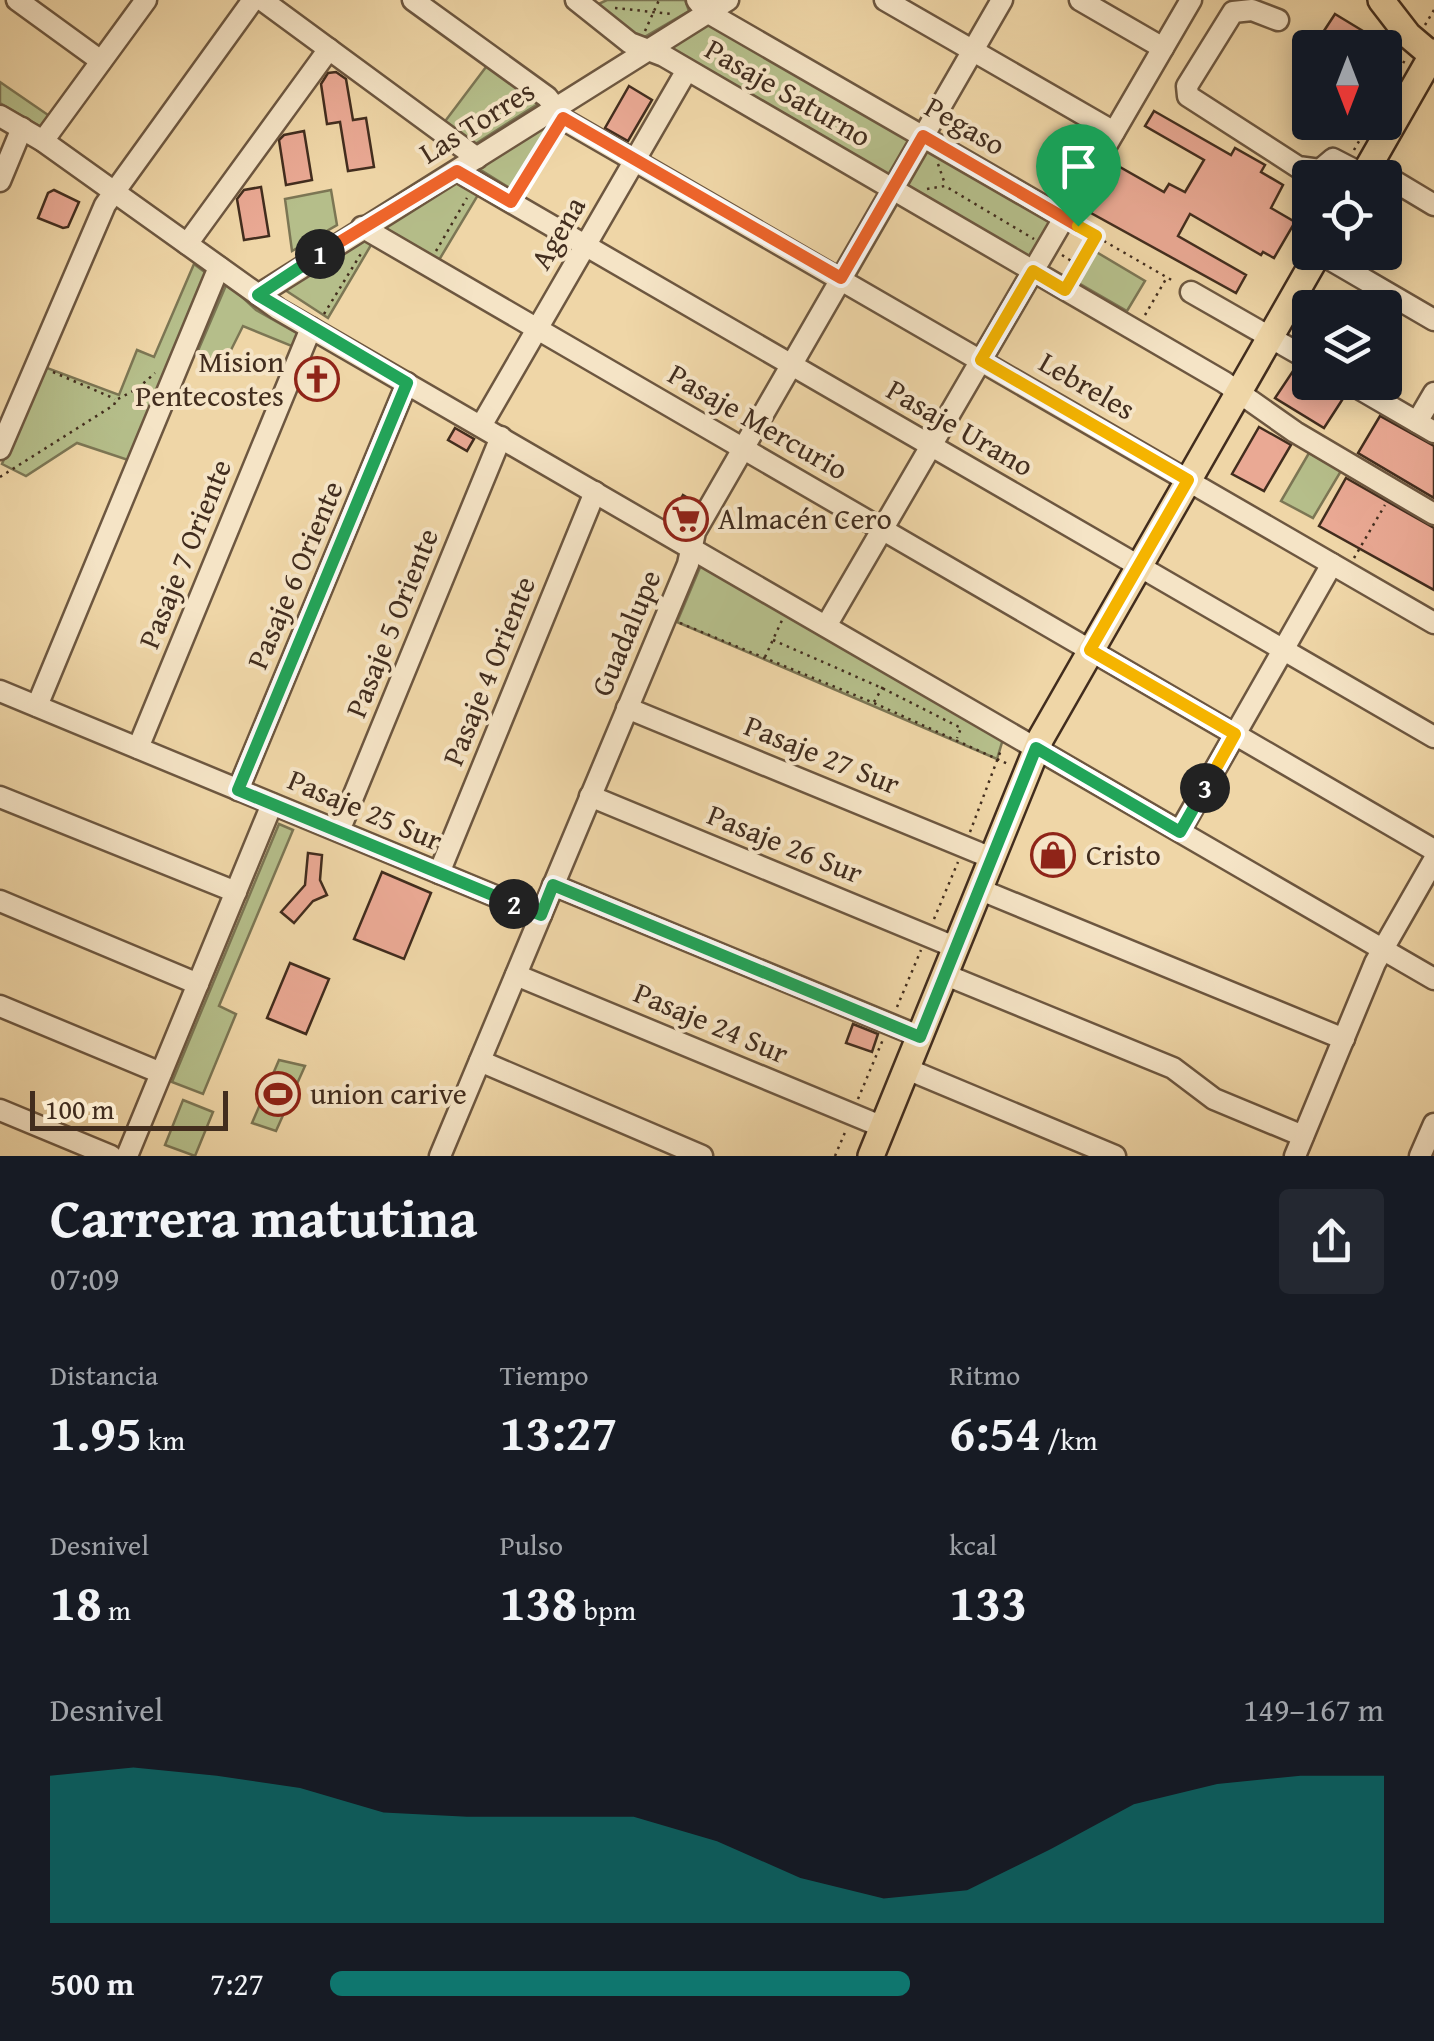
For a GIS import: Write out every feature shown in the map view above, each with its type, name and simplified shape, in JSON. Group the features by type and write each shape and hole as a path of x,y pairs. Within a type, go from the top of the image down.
{"main road":[{"path":"1372,160 1433,55 1408,35 1381,0"},
{"path":"871,1156 982,890 1036,748 1309,270"}],"street":[{"path":"17,0 102,61"},
{"path":"42,141 146,0"},
{"path":"0,449 104,205 253,0"},
{"path":"262,0 477,158"},
{"name":"Lebreles","path":"412,0 547,97 560,113 635,159 1188,480 1341,564 1434,623"},
{"name":"Las Torres","path":"258,295 477,158 560,113 644,49 702,10 728,0"},
{"path":"885,0 1114,132"},
{"name":"Guadalupe","path":"444,1155 688,564 695,532 1002,0"},
{"path":"1080,0 1163,48"},
{"path":"826,626 1191,0"},
{"name":"Pasaje Saturno","path":"580,2 644,49 892,189 1040,260 1065,290 1434,514"},
{"name":"Pegaso","path":"702,10 1064,218"},
{"path":"1278,20 1252,10 1233,12 1187,86 1188,96 1292,163"},
{"path":"187,244 329,49"},
{"name":"Agena","path":"481,426 687,70"},
{"path":"0,116 313,329 1434,979"},
{"path":"0,181 22,128"},
{"name":"Pasaje Urano","path":"457,171 1434,737"},
{"path":"1402,190 1434,205"},
{"name":"Pasaje Mercurio","path":"367,230 1434,850"},
{"path":"37,706 220,267"},
{"path":"1348,270 1434,320"},
{"path":"1192,292 1292,350"},
{"name":"Pasaje 7 Oriente","path":"138,748 313,329"},
{"name":"Pasaje 6 Oriente","path":"238,790 407,383"},
{"path":"1379,400 1426,427 1434,393"},
{"name":"Pasaje 5 Oriente","path":"339,832 501,438"},
{"name":"Pasaje 4 Oriente","path":"439,873 596,492"},
{"path":"1180,832 1284,650 1341,564"},
{"name":"Pasaje 25 Sur","path":"0,691 541,915"},
{"name":"Pasaje 27 Sur","path":"626,708 994,859"},
{"path":"0,796 236,892"},
{"name":"Pasaje 26 Sur","path":"590,796 957,948"},
{"path":"127,1156 272,804"},
{"path":"946,975 1172,1068 1214,1099 1299,1146 1382,949 1434,860"},
{"path":"553,885 920,1037"},
{"path":"982,890 1344,1039"},
{"path":"0,902 198,984"},
{"name":"Pasaje 24 Sur","path":"516,975 883,1128"},
{"path":"0,1006 162,1072"},
{"path":"480,1062 702,1156"},
{"path":"908,1068 1115,1156"},
{"path":"0,1110 111,1156"},
{"path":"1420,1156 1434,1124"}],"path":[{"path":"644,49 659,0"},
{"path":"580,2 653,12 702,10"},
{"path":"511,202 560,113"},
{"path":"428,266 476,182"},
{"path":"945,186 1040,260 1080,266"},
{"path":"1064,218 1192,292"},
{"path":"313,329 367,230"},
{"path":"1065,290 1096,236"},
{"path":"1136,331 1166,277"},
{"path":"36,364 116,400"},
{"path":"0,477 114,405 162,368"},
{"path":"1341,564 1394,490"},
{"path":"665,618 956,739 1013,768"},
{"path":"765,658 783,618"},
{"path":"773,640 961,728 956,739"},
{"path":"874,704 887,678"}],"green space":[{"path":"607,0 685,0 689,11 641,39 592,7"},
{"path":"712,19 914,135 891,178 668,48"},
{"path":"489,63 541,102 472,146 443,124"},
{"path":"0,82 51,117 43,128 0,103"},
{"path":"554,117 564,124 521,195 476,167"},
{"path":"926,143 1055,216 1030,263 901,185"},
{"path":"461,177 481,190 439,260 382,226"},
{"path":"331,190 337,225 292,251 285,199"},
{"path":"368,234 374,240 328,318 282,288"},
{"path":"1093,250 1145,281 1127,311 1075,281"},
{"path":"194,264 210,276 131,461 77,443 26,476 2,464 42,366 119,395 137,350 154,357"},
{"path":"227,283 256,310 300,335 294,347 243,326 224,364 197,353"},
{"path":"1309,453 1341,471 1313,518 1281,501"},
{"path":"701,565 1003,739 997,759 677,622"},
{"path":"279,824 293,830 219,1006 236,1014 203,1094 172,1082"},
{"name":"union carive","path":"279,1060 305,1066 276,1131 252,1123"},
{"path":"183,1100 213,1112 195,1156 165,1145"}],"building":[{"path":"1335,14 1361,30 1325,30"},
{"path":"336,72 346,79 353,120 366,118 374,167 348,171 340,122 327,124 321,84 328,73"},
{"path":"629,86 652,100 628,141 605,128"},
{"path":"1154,111 1231,155 1235,148 1265,165 1261,172 1283,185 1271,208 1292,220 1292,227 1274,258 1263,252 1261,255 1190,214 1178,236 1246,275 1236,293 1091,213 1118,166 1164,192 1169,184 1185,192 1204,160 1145,126"},
{"path":"304,131 312,180 286,185 279,140 284,135"},
{"path":"261,187 269,236 244,240 237,199 244,190"},
{"path":"54,190 79,202 68,227 38,218 48,193"},
{"name":"Mision Pentecostes","path":"318,358 332,365 316,399 302,392"},
{"path":"1292,372 1292,400 1342,400 1324,428 1275,398"},
{"path":"1380,416 1434,446 1434,498 1358,453"},
{"path":"1259,427 1291,445 1264,491 1232,474"},
{"path":"455,428 474,439 467,451 448,440"},
{"path":"1346,478 1434,528 1434,590 1319,526"},
{"path":"683,495 696,503 685,522 672,515"},
{"name":"Cristo","path":"1039,841 1073,856 1068,868 1033,853"},
{"path":"308,853 322,855 320,880 327,895 313,901 294,923 281,912 305,885"},
{"path":"382,872 431,893 404,959 354,939"},
{"path":"290,963 329,979 306,1034 267,1018"},
{"path":"853,1024 878,1034 872,1052 846,1043"}],"place":[{"name":"Mision Pentecostes","path":"317,379"},
{"name":"Almacén Cero","path":"686,519"},
{"name":"Cristo","path":"1053,855"},
{"name":"union carive","path":"278,1094"}],"route":[{"path":"563,118 841,278 923,136 1078,226 1096,236 1065,290 1033,271 981,360 1188,480 1090,650 1235,734 1180,832 1036,748 920,1037 553,885 541,915 238,790 407,383 258,295 457,171 511,202 563,118"}]}
